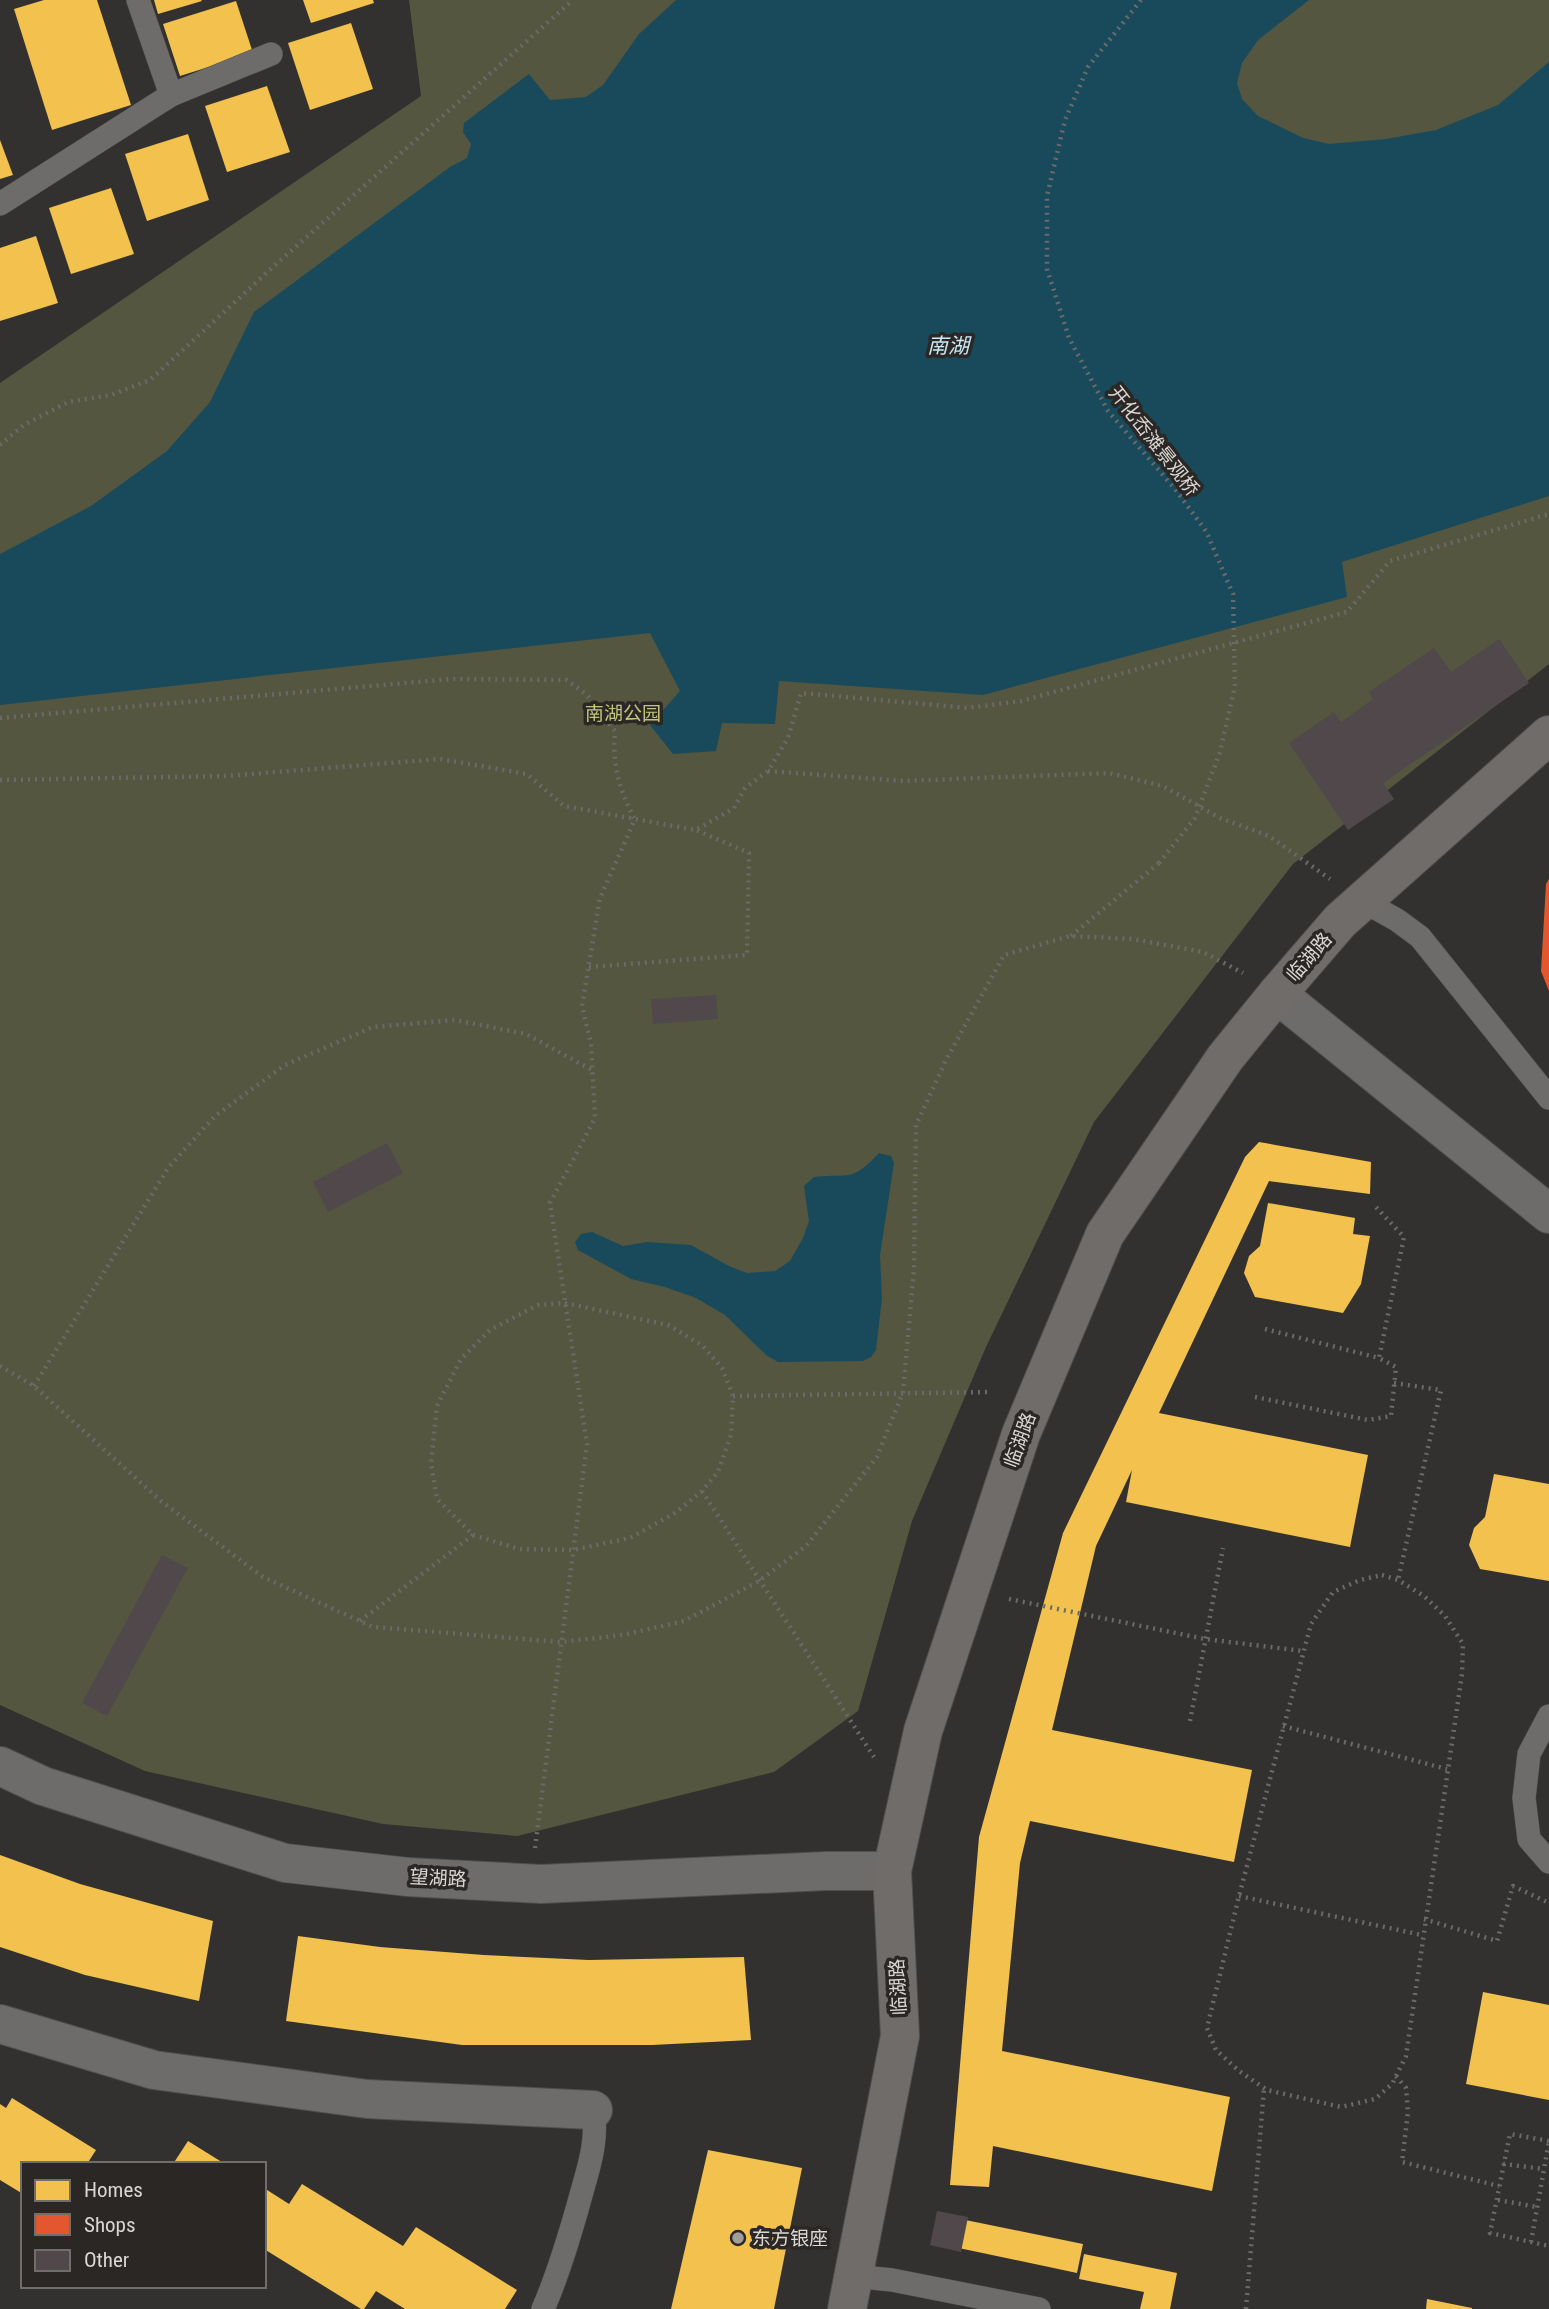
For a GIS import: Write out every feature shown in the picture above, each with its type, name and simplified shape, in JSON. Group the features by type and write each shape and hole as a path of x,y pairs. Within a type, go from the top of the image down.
{"street":[{"name":"临湖路","path":"850,2292 900,2036 892,1871 923,1731 1017,1447 1105,1234 1225,1058 1340,921 1549,735"},
{"path":"1277,994 1549,1214"},
{"name":"望湖路","path":"0,1766 43,1786 285,1863 408,1877 541,1884 826,1871 892,1871"},
{"path":"0,2024 154,2070 367,2099 593,2110"}],"lane":[{"path":"138,0 171,95"},
{"path":"0,204 171,95 271,54"},
{"path":"1363,901 1420,937 1549,1098"},
{"path":"1549,1716 1529,1754 1524,1798 1530,1839 1549,1862"},
{"path":"543,2309 558,2275 595,2143 593,2110"},
{"path":"850,2292 892,2280 1039,2309"}],"path":[{"path":"0,445 24,425 68,402 111,395 150,380 272,267 573,0"},
{"name":"开化岙滩景观桥","path":"1070,936 1159,863 1195,818 1220,752 1235,686 1233,594 1206,531 1175,489 1108,411 1069,338 1047,269 1047,197 1065,120 1088,67 1140,0"},
{"path":"696,830 734,808 745,788 768,771 788,738 801,693 968,708 1021,701 1347,612 1390,561 1549,514"},
{"path":"0,718 452,679 567,680 587,695 615,731 613,755 616,773 624,799 635,819"},
{"path":"0,780 226,776 440,759 527,774 564,806 696,830 749,853 747,955 589,967"},
{"path":"768,771 904,781 1109,773 1163,786 1220,818 1269,836 1363,901"},
{"path":"541,1884 535,1846 587,1444 550,1203 595,1118 591,1044 582,1006 600,898 635,819"},
{"path":"0,1366 34,1386 161,1501 263,1577 373,1627 561,1642 623,1635 684,1621 759,1581 806,1546 877,1457 903,1392 914,1269 916,1125 947,1058 1004,954 1070,936 1133,939 1203,951 1277,994"},
{"path":"34,1386 168,1168 215,1116 285,1065 373,1027 455,1020 526,1034 593,1070"},
{"path":"1374,1205 1404,1237 1379,1358"},
{"path":"565,1303 668,1325 703,1346 722,1368 733,1396 731,1435 718,1472 702,1491 675,1513 630,1538 573,1550 519,1549 473,1535 438,1499 431,1464 437,1406 461,1359 490,1330 538,1305 565,1303"},
{"path":"1255,1397 1368,1420 1391,1416 1396,1367 1379,1358 1265,1329"},
{"path":"1394,1383 1441,1390 1398,1580"},
{"path":"733,1396 988,1392"},
{"path":"702,1491 874,1757"},
{"path":"360,1622 473,1535"},
{"path":"1190,1721 1223,1548"},
{"path":"1382,1575 1398,1580 1424,1596 1445,1616 1462,1644 1462,1674 1406,2056 1392,2084 1375,2099 1341,2107 1264,2088 1239,2071 1216,2050 1208,2028 1303,1651 1311,1624 1333,1592 1360,1580 1382,1575"},
{"path":"1009,1599 1205,1639 1303,1651"},
{"path":"1283,1726 1447,1769"},
{"path":"1424,1919 1497,1941 1513,1886 1549,1903"},
{"path":"1240,1896 1422,1936"},
{"path":"1396,2077 1406,2088 1408,2112 1402,2162 1499,2186"},
{"path":"1246,2309 1264,2088"},
{"path":"1531,2242 1549,2141 1510,2133 1490,2233 1549,2246"},
{"path":"1503,2164 1544,2169"},
{"path":"1498,2200 1537,2207"}],"green space":[{"name":"南湖公园","path":"409,0 1549,0 1549,664 1293,864 1094,1122 986,1347 912,1521 858,1711 774,1772 517,1836 383,1824 145,1771 0,1705 0,383 421,96"}],"water":[{"name":"南湖","path":"676,0 1309,0 1258,40 1242,63 1237,83 1242,99 1258,116 1303,138 1329,144 1386,139 1436,130 1498,105 1549,62 1549,496 1342,562 1347,597 983,695 779,681 775,724 722,723 716,751 673,754 650,725 680,691 650,633 0,705 0,554 91,506 167,451 210,402 254,312 450,167 467,158 471,144 463,132 464,123 529,74 550,100 586,97 603,85 639,34"},
{"path":"879,1153 891,1156 894,1163 880,1255 882,1298 876,1350 871,1357 863,1361 778,1362 766,1355 725,1315 696,1298 631,1279 578,1250 575,1242 581,1234 592,1232 623,1246 647,1242 691,1245 747,1273 775,1271 790,1261 809,1221 804,1186 814,1177 856,1173"}],"building: Homes":[{"path":"44,0 97,0 131,105 52,130 14,9"},
{"path":"154,0 201,0 202,1 158,14"},
{"path":"303,0 373,0 374,3 311,23"},
{"path":"236,1 253,53 180,76 163,24"},
{"path":"351,23 373,89 310,110 288,43"},
{"path":"267,86 290,152 227,172 205,106"},
{"path":"188,134 209,200 147,221 125,154"},
{"path":"0,140 13,175 0,179"},
{"path":"111,188 134,254 71,274 49,208"},
{"path":"36,236 58,303 0,321 0,248"},
{"path":"1259,1142 1371,1162 1370,1194 1269,1181 1159,1413 1368,1455 1350,1547 1126,1502 1132,1470 1096,1546 1052,1730 1252,1770 1234,1862 1030,1821 1020,1863 1002,2051 1230,2097 1212,2191 993,2146 989,2187 950,2185 979,1837 1063,1533 1245,1157"},
{"path":"1268,1203 1355,1218 1353,1234 1370,1236 1361,1284 1343,1313 1255,1297 1244,1273 1249,1256 1260,1246"},
{"path":"1494,1474 1549,1484 1549,1581 1480,1569 1469,1545 1474,1528 1485,1517"},
{"path":"0,1855 80,1884 213,1921 199,2001 85,1975 0,1947"},
{"path":"298,1936 380,1947 589,1960 744,1957 751,2040 652,2045 462,2045 286,2021"},
{"path":"1483,1992 1549,2005 1549,2100 1466,2084"},
{"path":"12,2098 96,2150 88,2162 21,2162 21,2193 0,2180 0,2104 6,2108"},
{"path":"188,2141 222,2162 174,2162"},
{"name":"东方银座","path":"708,2150 802,2168 774,2309 671,2309"},
{"path":"302,2184 403,2246 416,2227 517,2290 505,2309 405,2309 376,2291 364,2309 361,2309 266,2250 266,2189 289,2204"},
{"path":"941,2215 1083,2244 1077,2273 935,2243"},
{"path":"1084,2254 1177,2273 1170,2309 1140,2309 1144,2292 1079,2279"},
{"path":"1427,2299 1472,2308 1472,2309 1426,2309"}],"building: Shops":[{"path":"1549,879 1549,991 1541,971 1546,884"}],"building: Other":[{"path":"1499,639 1529,683 1383,783 1394,799 1348,830 1289,743 1334,712 1341,722 1373,699 1369,692 1434,648 1451,672"},
{"path":"716,995 718,1019 653,1024 651,999"},
{"path":"387,1143 403,1173 328,1212 313,1182"},
{"path":"162,1555 188,1568 107,1716 82,1703"},
{"path":"937,2211 968,2217 961,2252 930,2245"}],"place":[{"name":"东方银座","path":"738,2238"}]}
